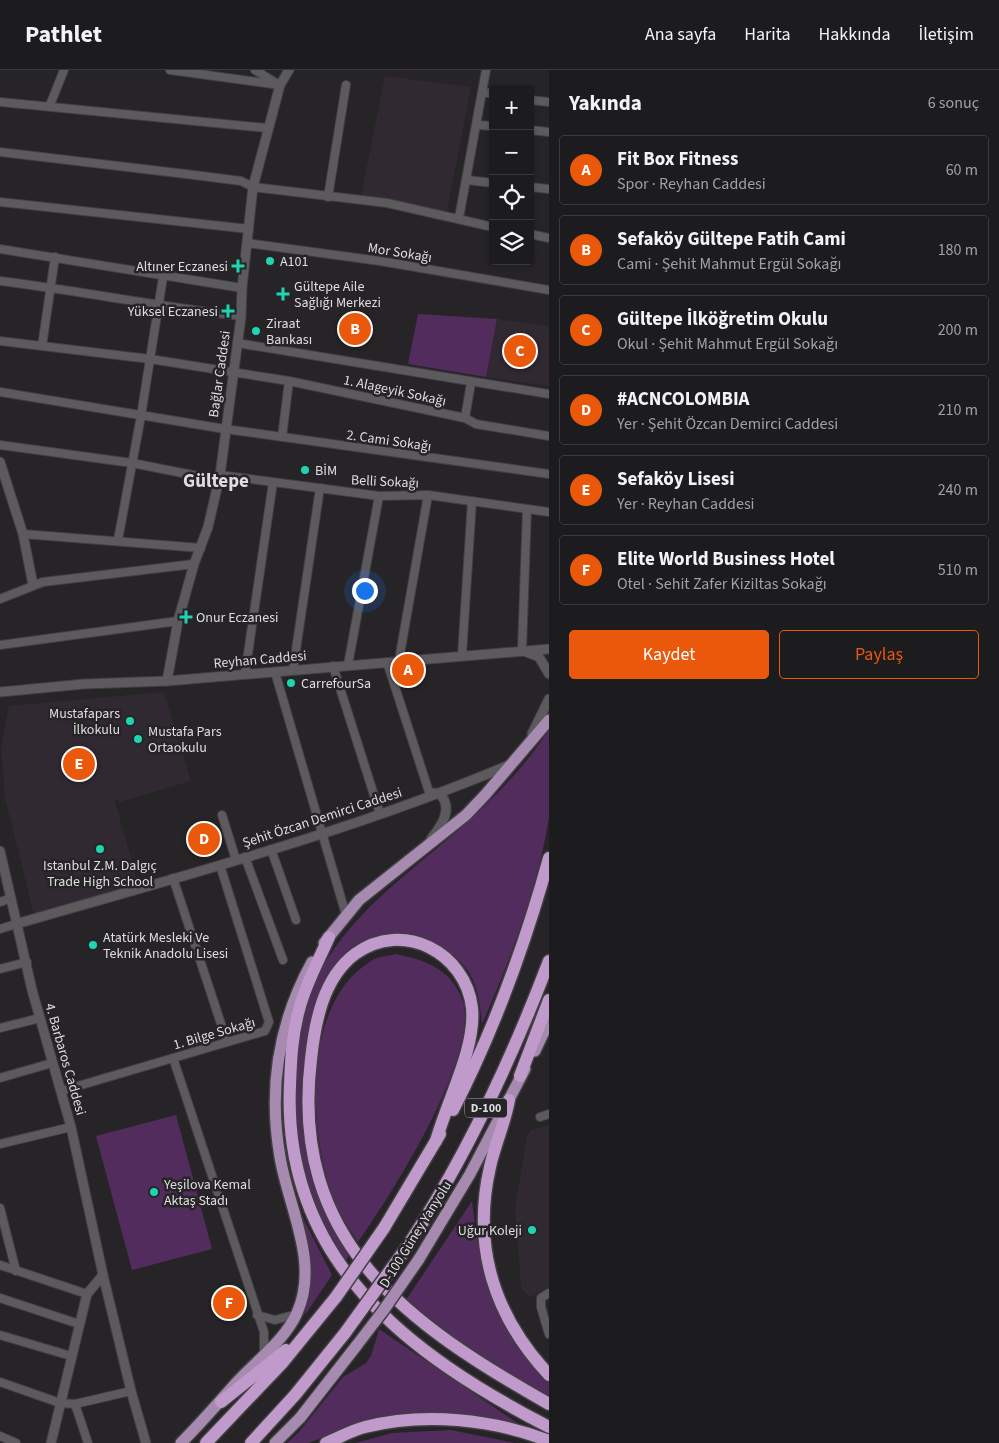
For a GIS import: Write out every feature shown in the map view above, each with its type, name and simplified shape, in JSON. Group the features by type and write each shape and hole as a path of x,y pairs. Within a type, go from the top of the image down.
{"highway":[{"name":"D-100","path":"206,1443 260,1389 336,1297 384,1228 436,1141 474,1066 518,961 549,858"},
{"path":"329,937 299,1009 290,1053 291,1140 298,1178 319,1231 347,1276 408,1337 460,1374 549,1427"},
{"path":"436,1141 470,1043 473,1019 470,995 466,983 452,963 433,949 407,941 392,941 375,945 356,954 336,975 327,990 313,1040 308,1110 313,1149 321,1186 339,1227 359,1260 399,1303 464,1353 549,1404"},
{"name":"D-100","path":"251,1443 295,1395 345,1333 407,1247 431,1210 476,1128 518,1041 549,961"},
{"path":"520,1076 549,1000"},
{"path":"509,1100 506,1118 495,1149 487,1182 484,1222 487,1258 496,1292 511,1326 526,1348 549,1375"},
{"path":"221,1402 303,1339"},
{"path":"326,1443 364,1427 432,1420 487,1424 522,1432 549,1441"}],"main road":[{"path":"181,1443 282,1335 297,1314 302,1294 304,1255 277,1140 276,1094 278,1051 298,989 318,950 359,900 466,814 486,795 522,749 549,720"},
{"name":"D-100 Güney Yanyolu","path":"275,1443 300,1418 357,1345 383,1311 418,1259 470,1174 520,1076 532,1058 549,1021"}],"street":[{"path":"50,105 64,70"},
{"path":"170,70 280,85"},
{"path":"255,70 280,85"},
{"name":"Bağlar Caddesi","path":"167,681 178,622 194,564 208,527 219,478 241,316 242,288 253,187 268,128 275,110 280,85 289,70"},
{"path":"459,218 478,125 486,70"},
{"path":"328,197 346,85"},
{"path":"482,92 489,93"},
{"path":"534,100 549,102"},
{"path":"0,102 50,105 268,128"},
{"path":"478,125 489,126"},
{"path":"534,130 549,132"},
{"path":"0,152 241,181 253,187 387,203 489,225"},
{"path":"467,180 489,183"},
{"path":"534,187 549,189"},
{"path":"0,202 249,229"},
{"path":"534,235 549,238"},
{"name":"Mor Sokağı","path":"247,244 380,261 549,290"},
{"path":"0,249 163,277 242,288"},
{"path":"42,346 55,257"},
{"path":"118,540 141,416 163,277"},
{"path":"0,281 50,287 158,306 241,316"},
{"name":"1. Alageyik Sokağı","path":"0,341 150,359 289,381 464,418 476,424 549,436"},
{"path":"237,343 471,383 549,394"},
{"path":"282,437 289,381"},
{"path":"464,418 471,383"},
{"name":"2. Cami Sokağı","path":"0,392 225,429 549,474"},
{"name":"Belli Sokağı","path":"0,445 132,463 219,478 273,482 379,496 428,495 549,512"},
{"path":"0,462 22,534 33,585"},
{"path":"245,674 273,482"},
{"path":"293,670 320,488"},
{"path":"400,660 428,495"},
{"path":"348,665 379,496"},
{"path":"462,655 472,502"},
{"path":"527,510 522,650 540,657 549,674"},
{"path":"22,534 118,540 201,548"},
{"path":"0,599 42,582 194,564"},
{"path":"0,645 178,622"},
{"name":"Reyhan Caddesi","path":"0,692 84,684 167,681 549,649"},
{"path":"387,662 432,794 440,794 444,799 446,816 426,846"},
{"path":"332,666 380,814"},
{"path":"275,672 346,915"},
{"path":"522,749 536,726 549,698"},
{"name":"Şehit Özcan Demirci Caddesi","path":"16,924 271,849 380,814 510,764"},
{"path":"222,815 283,960"},
{"path":"271,849 296,920"},
{"name":"4. Barbaros Caddesi","path":"0,851 40,1018 71,1127 103,1275 131,1391 146,1443"},
{"name":"1. Bilge Sokağı","path":"61,1091 265,1031 269,1022 220,864"},
{"path":"173,878 227,1042"},
{"path":"0,902 11,898"},
{"path":"0,929 16,924"},
{"path":"0,969 27,962"},
{"path":"0,1028 40,1018"},
{"path":"173,1058 256,1315 264,1332 264,1352 259,1359"},
{"path":"0,1078 52,1063"},
{"path":"540,1117 549,1114"},
{"path":"0,1144 71,1127"},
{"path":"0,1208 16,1270"},
{"path":"0,1266 87,1294"},
{"path":"51,1443 87,1294 103,1275"},
{"path":"549,1293 541,1298 541,1307 549,1334"},
{"path":"0,1298 79,1324"},
{"path":"256,1315 275,1320 297,1314"},
{"path":"0,1335 72,1356"},
{"path":"0,1382 60,1403 75,1404 131,1391"},
{"path":"75,1404 88,1443"},
{"path":"0,1436 16,1443"}],"shaded area":[{"path":"385,76 471,87 446,216 360,201"},
{"path":"418,314 497,319 486,377 408,364"},
{"path":"497,319 549,326 549,386 486,377"},
{"path":"164,692 191,781 120,802 114,798 138,883 34,915 5,798 1,747 9,706"},
{"path":"549,730 549,818 544,845 522,923 482,1024 476,987 465,967 453,955 438,946 422,939 404,936 386,935 354,946 334,965 316,1003 310,1023 303,1062 303,1120 313,1176 323,1203 349,1255 346,1261 333,1241 314,1202 299,1143 296,1073 299,1034 309,997 320,971 352,926 391,887 481,810 517,772"},
{"path":"396,954 427,963 444,973 451,980 462,999 465,1023 459,1053 430,1124 391,1193 358,1242 333,1199 324,1166 318,1134 317,1068 322,1035 333,1006 349,980 374,959"},
{"name":"Yeşilova Kemal Aktaş Stadı","path":"176,1115 212,1249 132,1270 96,1136"},
{"name":"Uğur Koleji","path":"549,1125 549,1288 530,1297 521,1288 515,1207 527,1136 531,1130"},
{"path":"472,1201 480,1254 493,1299 502,1320 515,1340 530,1361 549,1382 549,1397 467,1347 406,1300"},
{"path":"302,1216 332,1275 305,1315 308,1266"},
{"path":"379,1329 519,1424 449,1413 404,1414 364,1420 309,1443 287,1443 299,1432 343,1377 366,1363 371,1356"},
{"path":"451,1430 515,1443 356,1443 392,1433"}],"place":[{"name":"A101","path":"270,261"},
{"name":"Altıner Eczanesi","path":"238,266"},
{"name":"Gültepe Aile Sağlığı Merkezi","path":"283,294"},
{"name":"Yüksel Eczanesi","path":"228,311"},
{"name":"Sefaköy Gültepe Fatih Cami","path":"355,329"},
{"name":"Ziraat Bankası","path":"256,331"},
{"name":"Gültepe İlköğretim Okulu","path":"520,351"},
{"name":"BİM","path":"305,470"},
{"name":"Onur Eczanesi","path":"186,617"},
{"name":"Fit Box Fitness","path":"408,670"},
{"name":"CarrefourSa","path":"291,683"},
{"name":"Mustafapars İlkokulu","path":"130,721"},
{"name":"Mustafa Pars Ortaokulu","path":"138,739"},
{"name":"Sefaköy Lisesi","path":"79,764"},
{"name":"#ACNCOLOMBIA","path":"204,839"},
{"name":"Istanbul Z.M. Dalgıç Trade High School","path":"100,849"},
{"name":"Atatürk Mesleki Ve Teknik Anadolu Lisesi","path":"93,945"},
{"name":"Yeşilova Kemal Aktaş Stadı","path":"154,1192"},
{"name":"Uğur Koleji","path":"532,1230"},
{"name":"Elite World Business Hotel","path":"229,1303"}],"district":[{"name":"Gültepe","path":"216,480"}]}
